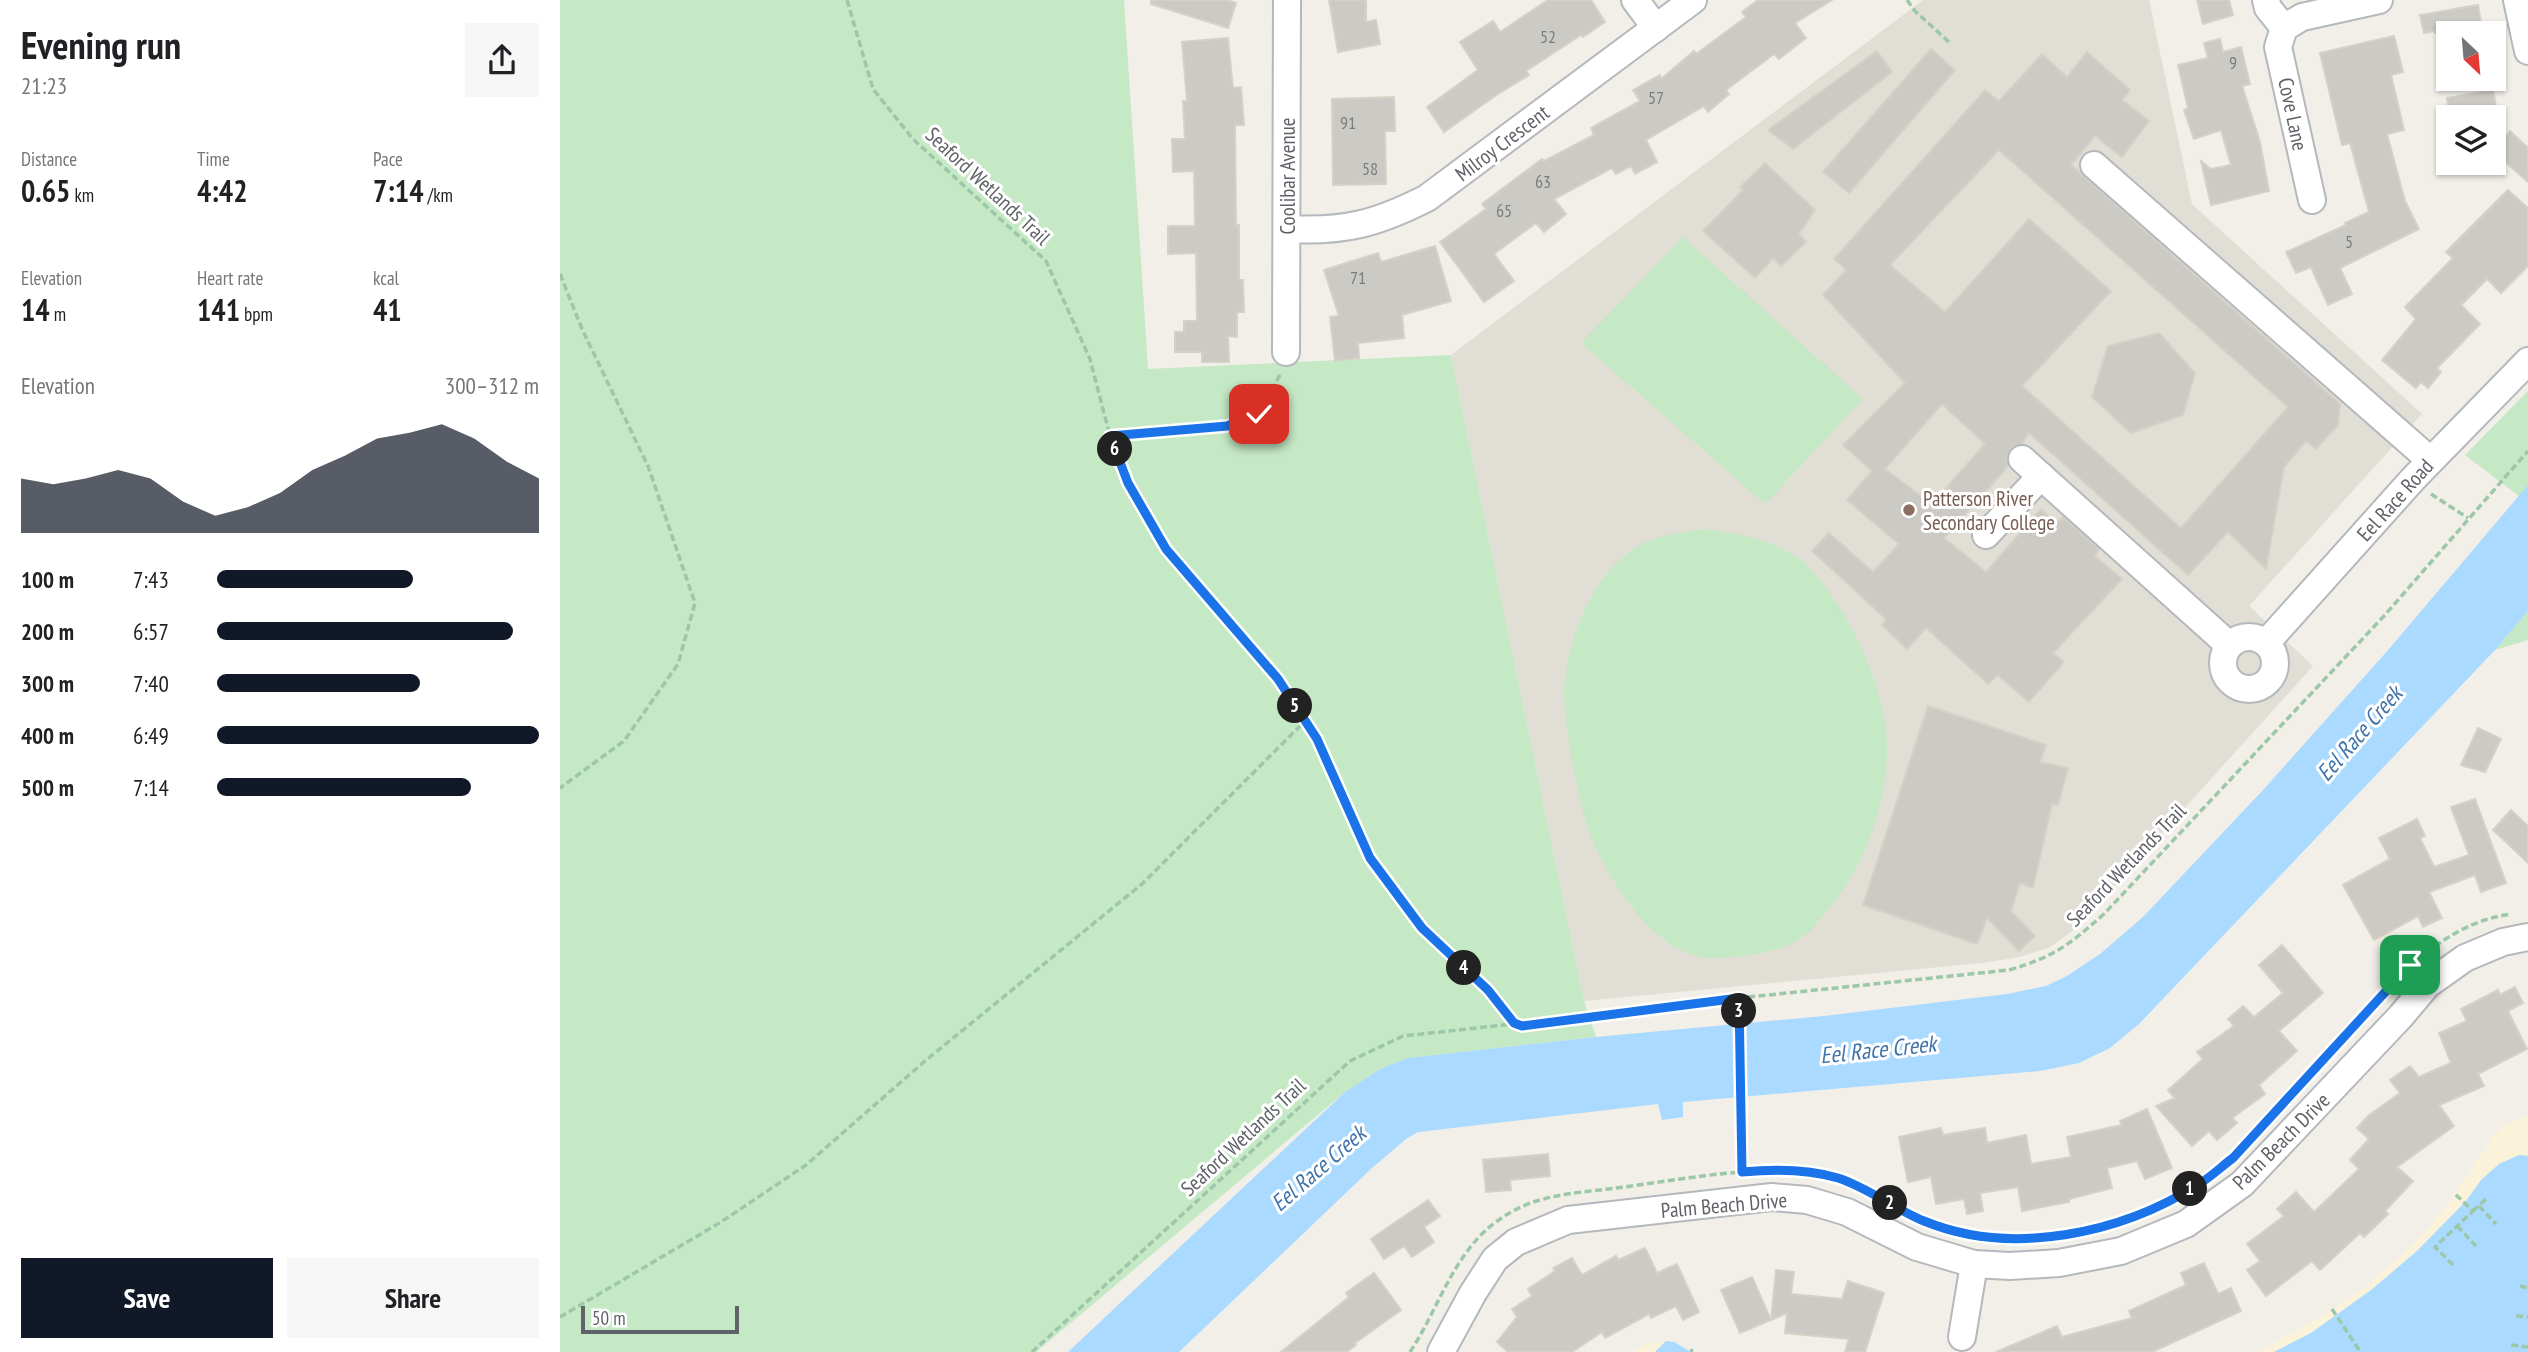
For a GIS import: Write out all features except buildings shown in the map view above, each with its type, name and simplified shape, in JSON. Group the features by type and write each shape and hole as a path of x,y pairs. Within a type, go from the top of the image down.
{"street":[{"name":"Coolibar Avenue","path":"1284,361 1287,0"},
{"path":"1635,0 1656,28"},
{"name":"Milroy Crescent","path":"1287,229 1347,228 1391,216 1427,198 1693,0"},
{"path":"2266,0 2268,8 2284,29 2302,17 2379,0"},
{"path":"2517,0 2528,51"},
{"name":"Cove Lane","path":"2284,29 2278,47 2312,200"},
{"path":"2094,165 2421,469"},
{"name":"Eel Race Road","path":"2266,643 2421,469 2528,361"},
{"path":"1986,535 2032,468 2230,645"},
{"path":"2247,636 2266,643 2275,656 2273,675 2263,685 2249,689 2236,686 2228,680 2223,656 2236,639 2247,636"},
{"name":"Palm Beach Drive","path":"1441,1352 1495,1259 1516,1242 1568,1220 1772,1197 1807,1200 1847,1212 1917,1247 1974,1264 2059,1264 2121,1251 2186,1224 2242,1184 2427,985 2465,958 2503,942 2528,937"},
{"path":"1962,1338 1974,1264"}],"path":[{"name":"Seaford Wetlands Trail","path":"847,0 873,89 913,139 1046,261 1090,359 1110,436 1128,483 1166,549 1278,679 1317,739 1370,858 1422,928 1488,990 1514,1023"},
{"path":"1907,0 1949,42"},
{"path":"560,274 582,329 648,466 695,603 678,664 624,741 560,788"},
{"path":"1110,436 1227,426 1259,414 1284,361"},
{"name":"Seaford Wetlands Trail","path":"1032,1352 1350,1061 1403,1036 1514,1023 1522,1026 1739,998 2009,970 2041,961 2070,944 2104,914 2374,626 2528,451"},
{"path":"2421,469 2434,497 2468,518"},
{"path":"560,1317 721,1222 806,1165 925,1061 1142,884 1305,721"},
{"path":"2294,1092 2410,965 2440,942 2471,925 2516,914"},
{"path":"1739,998 1742,1172"},
{"path":"2208,1178 2233,1158"},
{"path":"1410,1352 1440,1296 1473,1244 1487,1229 1521,1207 1556,1196 1742,1172 1790,1170 1838,1178 1921,1220 1943,1228"},
{"path":"1954,1233 1997,1238 2046,1238 2098,1228 2142,1213 2199,1184"},
{"path":"2455,1194 2473,1211"},
{"path":"2453,1265 2435,1247 2487,1198"},
{"path":"2479,1206 2496,1224"},
{"path":"2457,1226 2476,1246"},
{"path":"2520,1286 2528,1288"},
{"path":"2332,1309 2359,1350"},
{"path":"2516,1316 2528,1317"},
{"path":"2511,1345 2528,1347"}],"shaded area":[{"name":"Patterson River Secondary College","path":"1923,0 2149,0 2192,204 2422,414 2249,606 2313,666 2079,925 2063,938 2048,948 2020,957 1982,963 1584,1001 1451,355"}],"green space":[{"path":"560,0 1124,0 1148,369 1451,355 1584,1001 1596,1037 1409,1058 1380,1069 1345,1092 1036,1352 560,1352"},
{"path":"1683,237 1863,399 1765,504 1581,343"},
{"path":"2528,391 2528,485 2519,496 2465,455"},
{"path":"1706,529 1744,536 1779,547 1801,560 1815,574 1845,616 1864,653 1883,713 1887,751 1882,794 1871,836 1853,874 1824,915 1803,937 1786,946 1754,955 1714,958 1700,957 1681,950 1662,938 1630,905 1604,865 1582,807 1570,750 1564,697 1568,661 1578,625 1606,575 1640,545 1677,533"},
{"path":"2528,611 2528,640 2495,650"}],"sand":[{"path":"2528,1115 2528,1156 2519,1155 2499,1164 2481,1180 2466,1201 2417,1251 2371,1291 2311,1333 2274,1352 2258,1352 2326,1314 2360,1291 2393,1263 2426,1231 2448,1204 2503,1126"},
{"path":"1666,1341 1655,1352 1632,1352 1647,1344"}],"water":[{"name":"Eel Race Creek","path":"2528,485 2528,611 2495,650 2139,1024 2110,1048 2079,1063 2040,1071 1683,1102 1683,1117 1662,1120 1658,1104 1418,1132 1372,1168 1179,1352 1068,1352 1345,1092 1380,1069 1408,1058 1824,1016 2007,994 2046,986 2067,976 2100,954 2143,917 2264,789 2389,649"},
{"path":"2519,1155 2528,1156 2528,1352 2274,1352 2311,1333 2371,1290 2417,1251 2466,1201 2481,1180 2499,1164"},
{"path":"1666,1341 1674,1342 1691,1352 1655,1352"}],"place":[{"name":"Patterson River Secondary College","path":"1909,510"}],"route":[{"path":"1259,414 1227,426 1110,436 1128,483 1166,549 1278,679 1317,739 1370,858 1422,928 1439,947 1488,990 1514,1023 1522,1026 1739,998 1744,1162 1742,1172 1790,1170 1838,1178 1921,1220 1954,1233 1997,1238 2046,1238 2098,1228 2142,1213 2199,1184 2233,1158 2410,965"}]}
